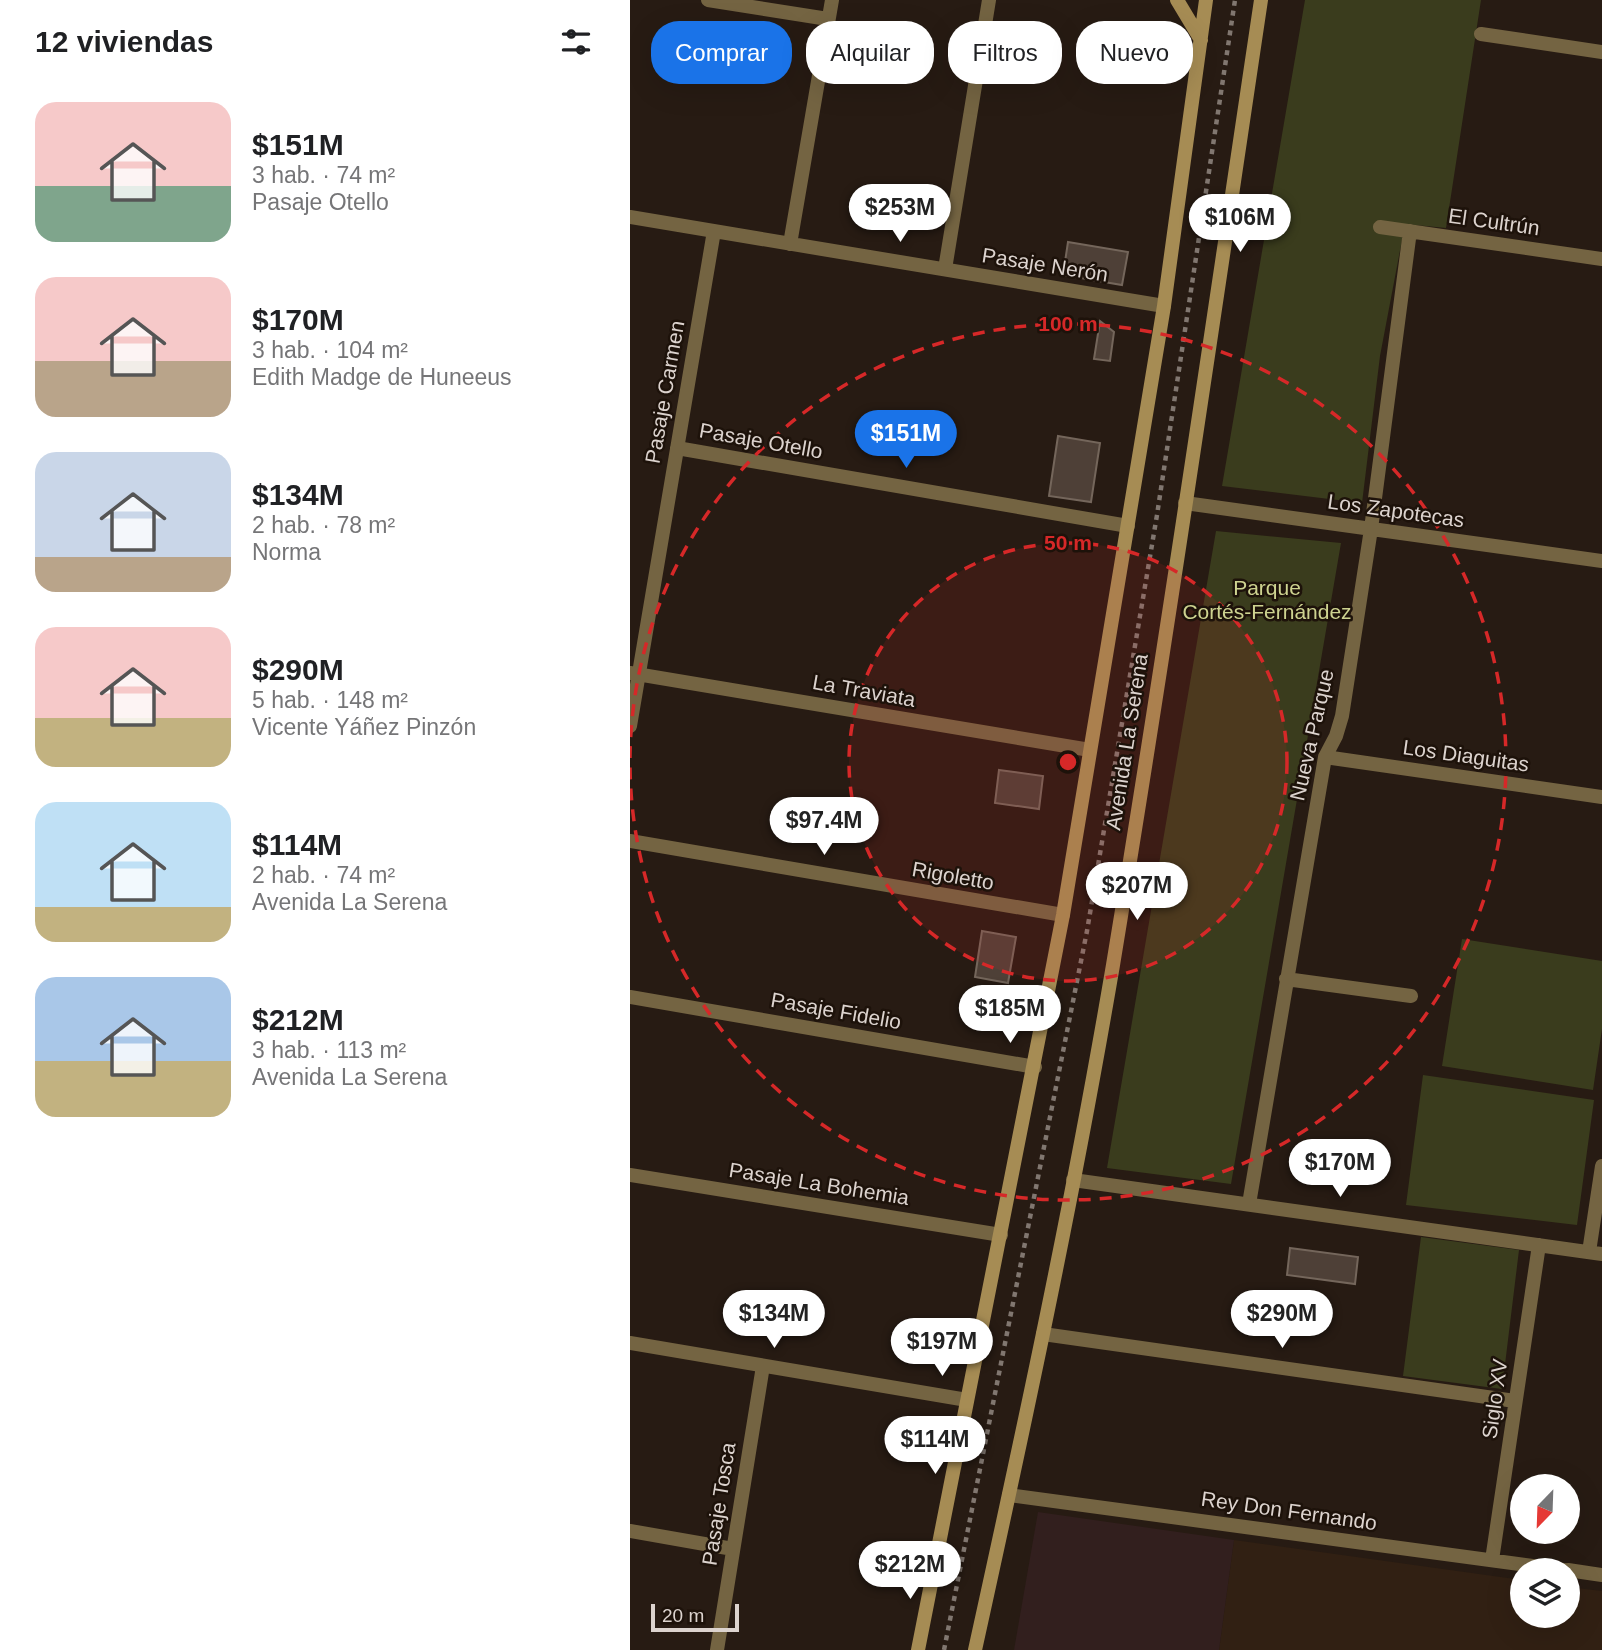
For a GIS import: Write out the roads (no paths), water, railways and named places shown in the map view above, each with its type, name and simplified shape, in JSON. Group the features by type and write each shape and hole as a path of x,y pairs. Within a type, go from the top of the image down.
{"main road":[{"path":"1177,0 1201,40"},
{"name":"Avenida La Serena","path":"918,1650 1063,915 1164,306 1206,0"},
{"name":"Avenida La Serena","path":"975,1650 1043,1334 1112,968 1261,0"}],"street":[{"path":"708,0 828,19"},
{"path":"790,244 832,0"},
{"path":"945,270 989,0"},
{"path":"1481,34 1602,52"},
{"name":"Pasaje Nerón","path":"630,217 1164,306"},
{"name":"El Cultrún","path":"1380,227 1602,259"},
{"name":"Pasaje Carmen","path":"630,726 634,674 677,448 714,231"},
{"name":"Nueva Parque","path":"1249,1204 1325,757 1336,736 1342,716 1371,529 1410,231"},
{"name":"Pasaje Otello","path":"677,448 1128,527"},
{"name":"Los Zapotecas","path":"1185,503 1602,561"},
{"name":"La Traviata","path":"634,674 1090,750"},
{"name":"Los Diaguitas","path":"1325,757 1602,797"},
{"name":"Rigoletto","path":"630,841 1063,915"},
{"path":"1286,979 1411,996"},
{"name":"Pasaje Fidelio","path":"630,997 1035,1067"},
{"path":"1073,1180 1596,1253 1602,1166"},
{"name":"Pasaje La Bohemia","path":"630,1175 1001,1235"},
{"name":"Siglo XV","path":"1492,1560 1539,1245"},
{"path":"1043,1334 1516,1401"},
{"path":"630,1343 967,1400"},
{"name":"Pasaje Tosca","path":"717,1650 763,1366"},
{"name":"Rey Don Fernando","path":"1009,1494 1510,1562"},
{"path":"630,1531 733,1549"},
{"name":"Rey Don Fernando","path":"1580,1572 1602,1575"}],"park label":[{"name":"Parque Cortés-Fernández","path":"1267,600"}]}
